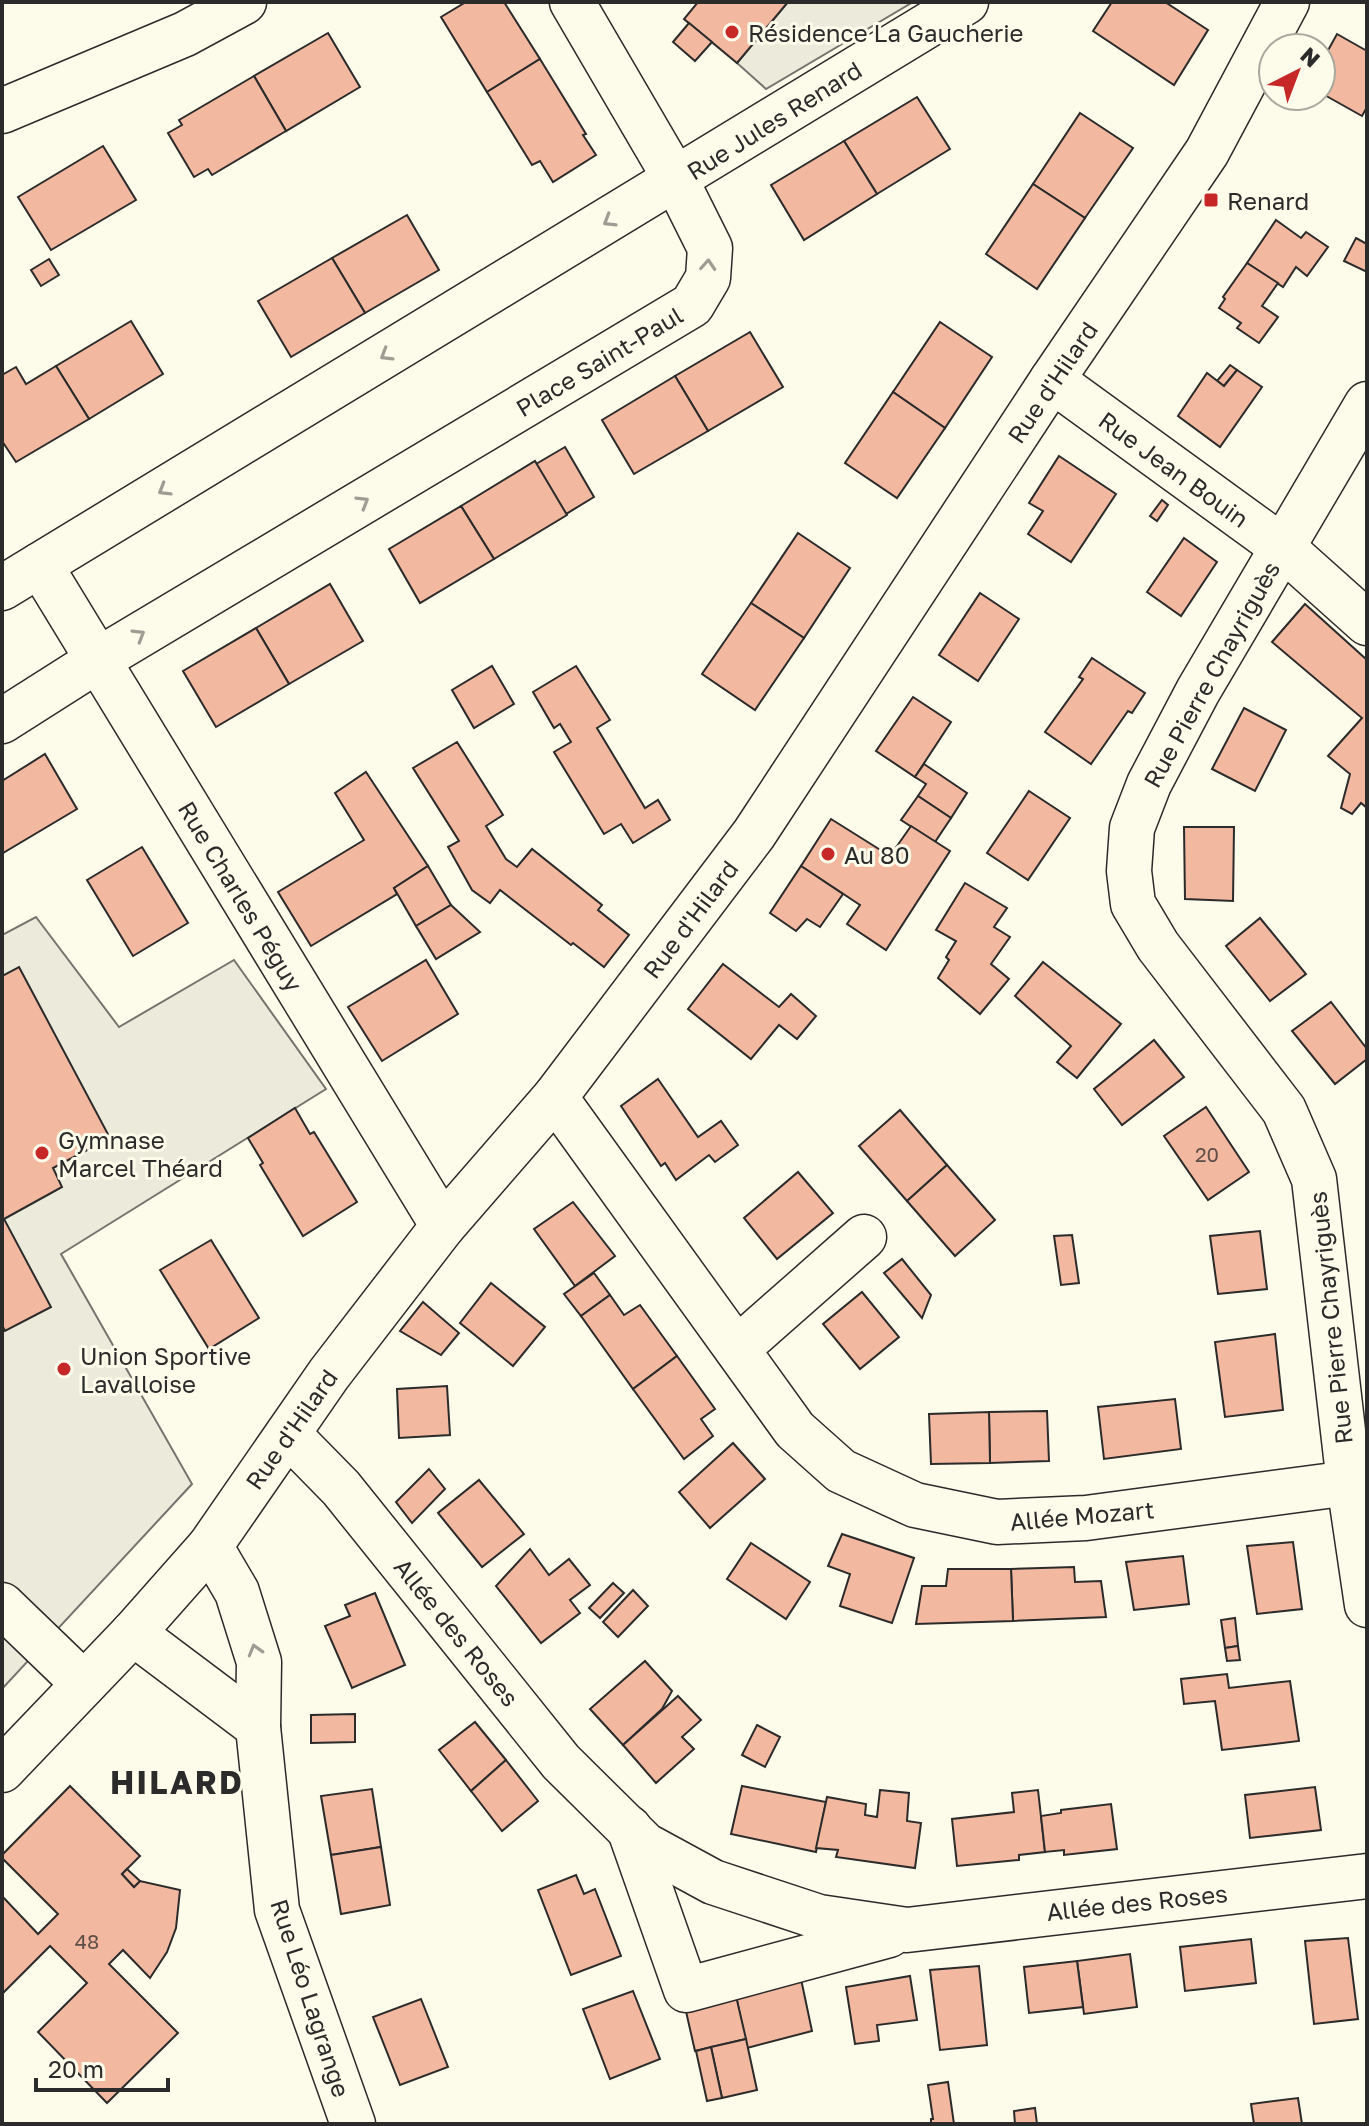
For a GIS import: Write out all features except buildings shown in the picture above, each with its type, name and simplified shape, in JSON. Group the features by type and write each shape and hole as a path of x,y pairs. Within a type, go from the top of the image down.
{"street":[{"path":"2,111 175,18 244,2"},
{"name":"Rue Jules Renard","path":"572,2 676,180 966,2"},
{"name":"Rue d'Hilard","path":"2,1770 133,1633 210,1546 329,1374 443,1226 555,1097 754,834 1052,380 1207,152 1282,4"},
{"path":"2,588 676,180"},
{"name":"Place Saint-Paul","path":"2,721 98,660 692,305 708,278 710,248 676,180"},
{"name":"Rue Jean Bouin","path":"1052,380 1282,547 1367,623"},
{"name":"Rue Pierre Chayriguès","path":"1367,404 1198,691 1149,784 1132,828 1129,871 1133,904 1158,946 1284,1110 1314,1179 1349,1483 1367,1605"},
{"name":"Rue Charles Péguy","path":"40,565 443,1226"},
{"name":"Allée Mozart","path":"555,1097 795,1430 841,1471 915,1505 997,1522 1086,1518 1349,1483"},
{"path":"737,1349 864,1237"},
{"name":"Allée des Roses","path":"288,1434 341,1488 561,1762 645,1845 713,1882 819,1917 907,1930"},
{"name":"Rue Léo Lagrange","path":"210,1546 237,1592 259,1662 258,1727 277,1910 353,2124"},
{"path":"2,1605 84,1684"},
{"path":"133,1633 258,1727"},
{"name":"Allée des Roses","path":"629,1828 686,1990 907,1930 1367,1876"}],"shaded area":[{"path":"788,2 913,2 766,89 737,63"},
{"name":"Union Sportive Lavalloise","path":"36,917 119,1027 234,960 326,1089 61,1254 192,1484 2,1689 2,935"}],"place":[{"name":"Résidence La Gaucherie","path":"732,32"},
{"name":"Renard","path":"1211,200"},
{"name":"Au 80","path":"828,854"},
{"name":"Gymnase Marcel Théard","path":"42,1153"},
{"name":"Union Sportive Lavalloise","path":"64,1369"}],"district":[{"name":"HILARD","path":"177,1782"}]}
